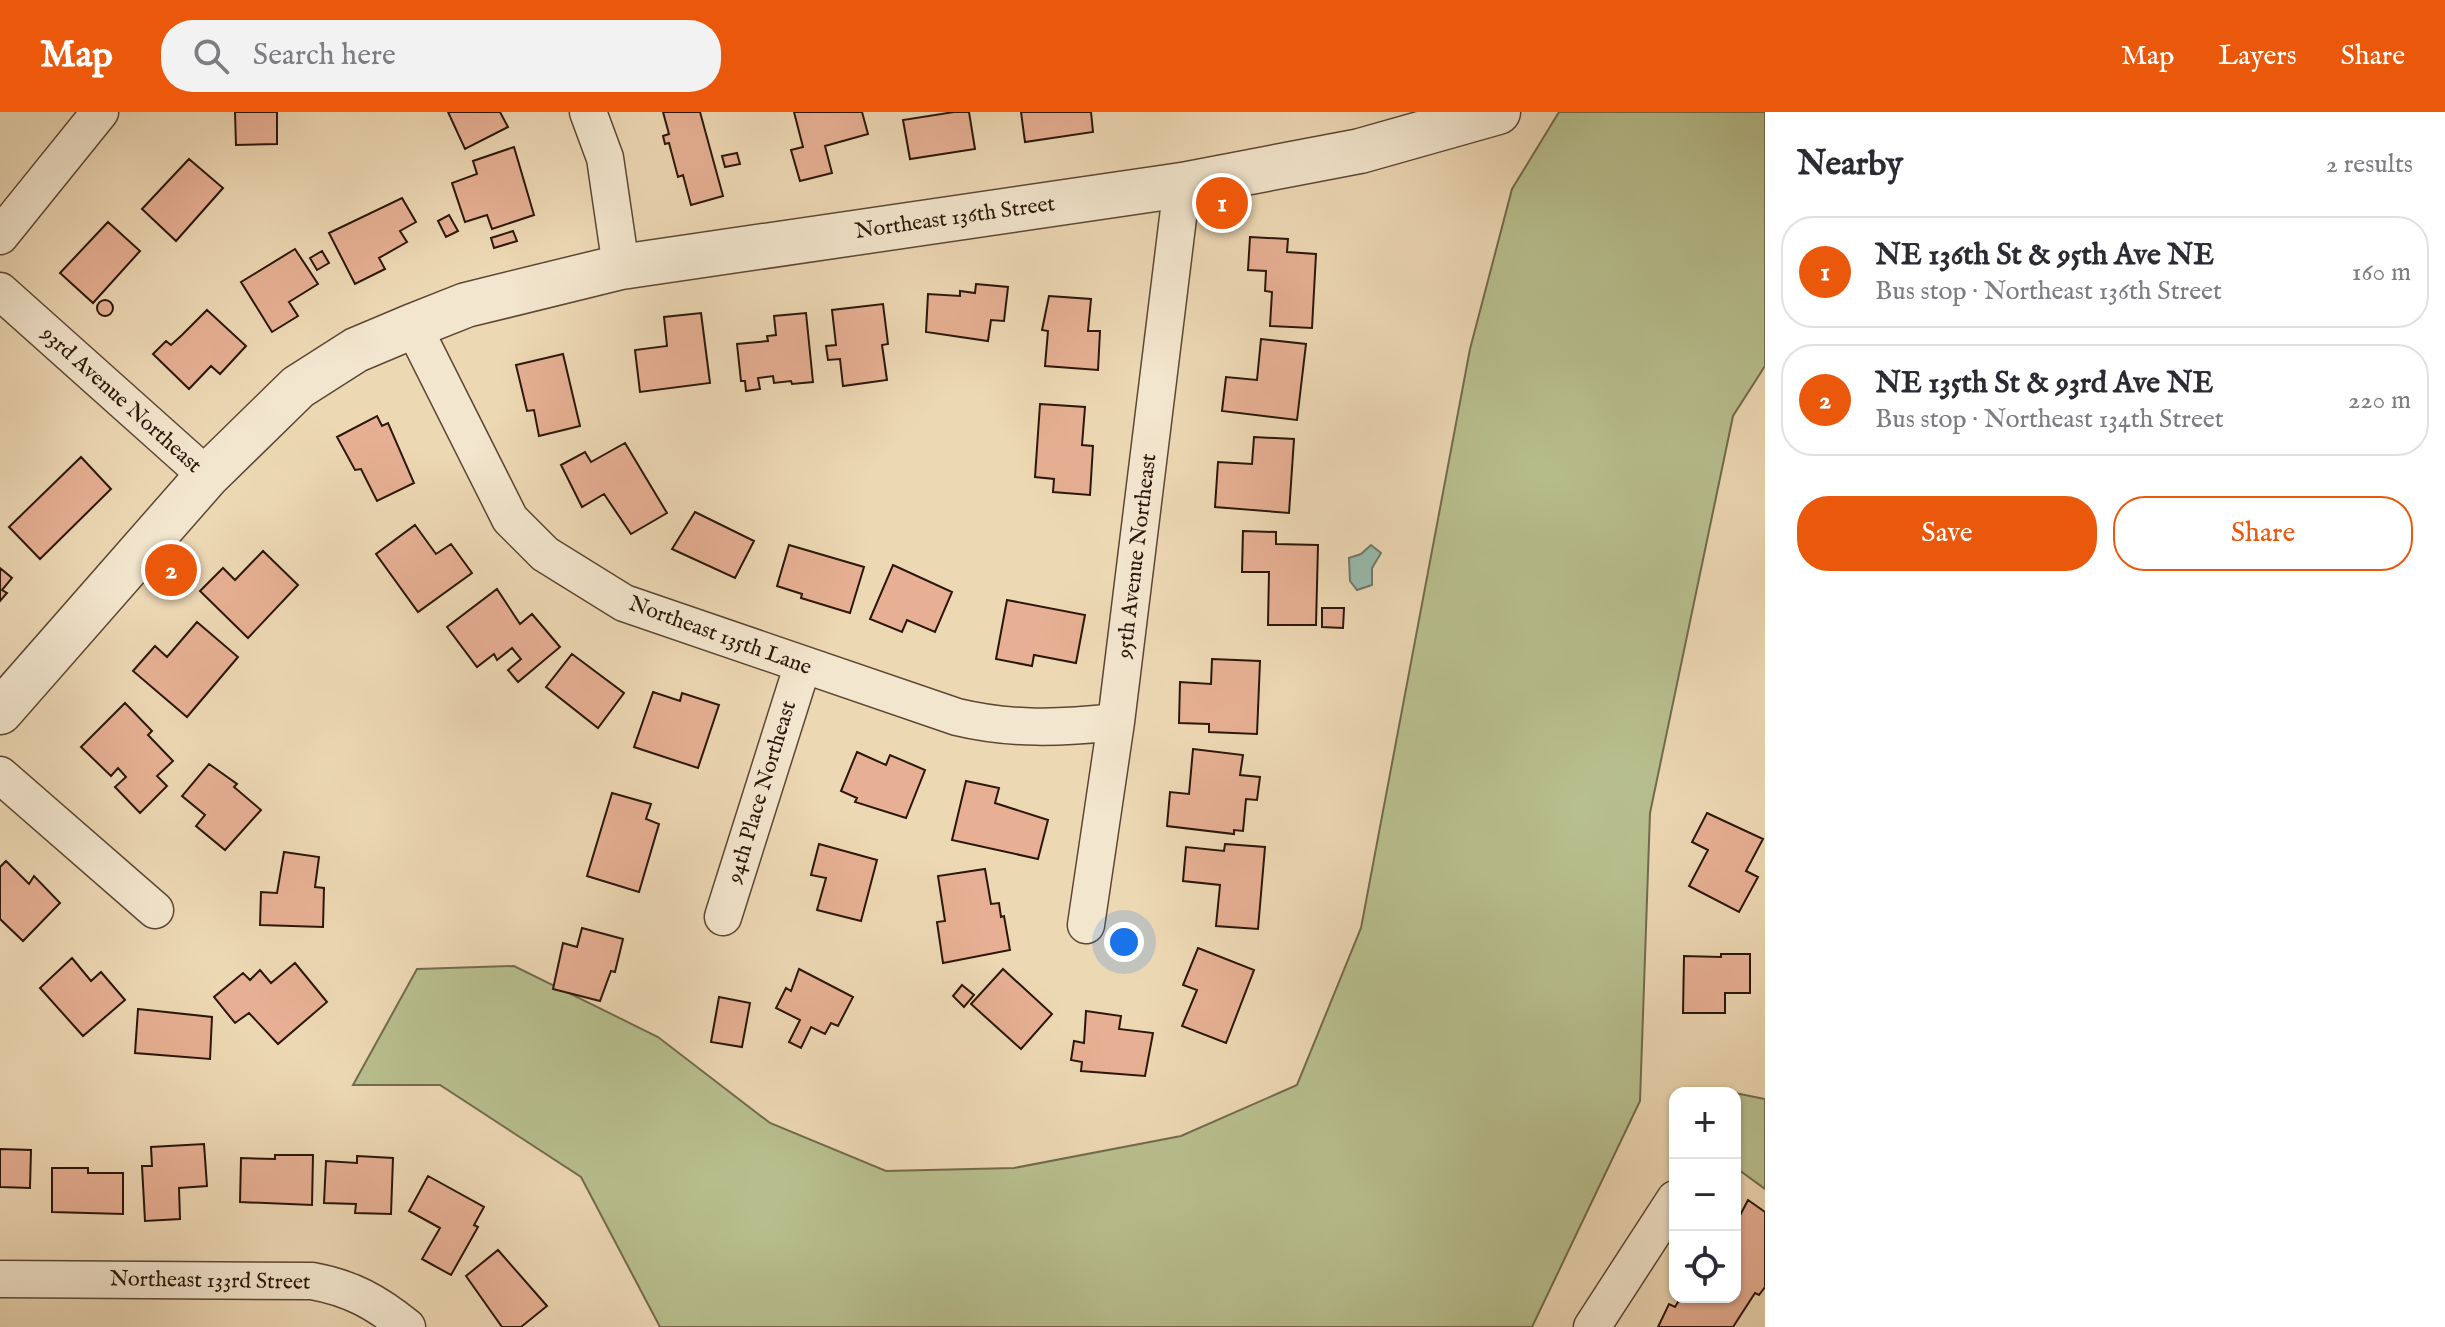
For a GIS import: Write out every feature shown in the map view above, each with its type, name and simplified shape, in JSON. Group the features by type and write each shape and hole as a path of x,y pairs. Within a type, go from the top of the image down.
{"street":[{"path":"0,236 100,112"},
{"path":"588,112 605,158 621,267"},
{"name":"Northeast 136th Street","path":"0,712 207,476 298,387 356,350 413,326 466,305 621,267 1182,185 1360,151 1498,112"},
{"name":"95th Avenue Northeast","path":"1086,925 1116,722 1182,185"},
{"name":"93rd Avenue Northeast","path":"0,291 207,476"},
{"name":"Northeast 135th Lane","path":"413,326 510,519 545,554 624,603 802,667 957,717 1000,727 1057,728 1116,722"},
{"name":"94th Place Northeast","path":"723,917 802,667"},
{"path":"0,775 155,910"},
{"path":"1592,1327 1669,1208"},
{"name":"Northeast 133rd Street","path":"0,1279 312,1281 347,1288 380,1305 407,1327"}],"green space":[{"path":"1559,112 1765,112 1765,366 1733,416 1650,813 1640,1101 1532,1327 660,1327 581,1177 440,1085 353,1085 417,969 514,966 658,1037 770,1123 886,1171 1014,1168 1181,1136 1297,1085 1361,928 1470,349 1512,189"},
{"path":"1741,1094 1765,1099 1765,1189 1741,1171"}],"water":[{"path":"1371,545 1381,553 1372,568 1372,585 1357,590 1350,581 1349,558 1361,554"}],"building":[{"path":"235,112 277,112 277,144 236,145"},
{"path":"448,112 500,112 508,127 465,149"},
{"path":"663,112 700,112 723,196 691,205 683,175 678,177 669,143 665,144 663,136 669,134"},
{"path":"794,112 862,112 868,134 825,146 832,173 800,181 791,150 803,147"},
{"path":"969,112 975,149 910,159 903,120"},
{"path":"1021,112 1091,112 1093,132 1025,142"},
{"path":"514,147 534,215 492,229 487,215 465,222 452,183 477,174 473,161"},
{"path":"737,153 740,164 725,167 722,156"},
{"path":"189,159 223,188 176,241 142,209"},
{"path":"402,198 416,222 400,231 407,242 379,258 385,269 355,284 329,233"},
{"path":"449,215 458,231 446,237 438,221"},
{"path":"108,222 140,251 93,303 60,273"},
{"path":"513,231 517,241 494,248 491,238"},
{"path":"1250,237 1288,239 1287,252 1316,254 1312,328 1270,326 1272,292 1265,291 1266,271 1248,270"},
{"path":"295,249 318,284 289,302 298,316 272,332 241,282"},
{"path":"322,251 329,263 317,270 310,258"},
{"path":"976,284 1008,287 1004,321 991,320 988,341 926,332 928,294 960,296 960,291 975,293"},
{"path":"1049,296 1091,299 1088,331 1100,331 1098,370 1045,366 1048,331 1042,330"},
{"path":"105,300 113,308 105,316 97,308"},
{"path":"883,304 888,344 882,345 887,380 843,386 840,359 828,360 826,346 836,345 832,310"},
{"path":"207,310 246,346 220,374 211,366 189,389 153,354 166,341 171,345"},
{"path":"701,313 710,383 640,392 635,350 667,346 664,317"},
{"path":"806,313 813,382 774,383 773,376 758,378 760,389 746,391 745,381 741,381 737,344 768,341 767,336 776,335 774,316"},
{"path":"1261,339 1306,344 1297,420 1222,411 1226,377 1257,380"},
{"path":"563,354 580,426 539,436 534,410 527,411 516,365"},
{"path":"1040,404 1085,407 1082,445 1093,446 1090,495 1053,492 1054,479 1035,477"},
{"path":"377,416 382,426 388,423 414,483 377,501 361,469 355,470 337,437"},
{"path":"1254,437 1294,439 1289,513 1215,507 1218,462 1252,464"},
{"path":"625,443 667,513 631,534 604,494 582,507 561,465 585,452 591,462"},
{"path":"81,457 111,489 40,559 9,527"},
{"path":"695,512 754,541 735,578 672,549"},
{"path":"415,525 436,554 451,544 472,573 418,612 376,554"},
{"path":"1243,531 1276,532 1276,544 1318,545 1316,625 1268,625 1269,572 1242,572"},
{"path":"789,545 864,567 850,613 801,598 802,594 777,586"},
{"path":"263,551 298,585 248,638 200,591 223,568 235,580"},
{"path":"893,565 952,592 935,632 907,620 902,632 870,619"},
{"path":"0,568 12,578 2,590 7,593 0,601"},
{"path":"497,589 520,624 532,614 560,647 518,682 508,670 521,659 512,648 497,660 494,654 477,667 447,627"},
{"path":"1007,600 1085,615 1076,663 1034,655 1032,666 996,659"},
{"path":"1322,608 1344,608 1343,628 1322,627"},
{"path":"197,622 238,657 187,717 133,671 155,646 167,657"},
{"path":"572,654 624,693 598,728 546,687"},
{"path":"1212,659 1260,661 1257,734 1209,732 1209,724 1179,723 1180,682 1211,684"},
{"path":"653,692 680,701 682,693 719,705 698,768 634,747"},
{"path":"125,703 152,731 148,735 173,761 157,776 167,786 140,813 115,787 126,777 118,768 111,776 81,747"},
{"path":"1193,749 1243,755 1240,775 1260,777 1257,800 1246,799 1243,831 1234,830 1234,834 1167,826 1170,792 1189,794"},
{"path":"857,752 886,765 890,755 925,770 906,818 855,802 857,798 841,791"},
{"path":"209,764 237,784 234,787 261,810 225,850 196,826 205,815 182,796"},
{"path":"966,781 999,788 995,803 1048,820 1038,859 952,840"},
{"path":"612,793 651,804 646,819 659,824 639,892 587,876"},
{"path":"1707,813 1763,839 1746,871 1758,877 1739,912 1689,886 1708,850 1692,842"},
{"path":"819,844 877,860 861,921 817,910 826,878 811,875"},
{"path":"1225,844 1265,847 1258,929 1216,926 1220,885 1183,881 1186,847 1224,851"},
{"path":"284,852 319,857 315,887 324,888 323,927 260,925 261,892 277,893"},
{"path":"6,861 29,884 34,876 60,903 23,941 0,919 0,867"},
{"path":"985,869 991,904 999,903 1010,950 943,963 937,922 945,921 938,876"},
{"path":"582,928 623,939 615,972 611,971 600,1001 553,989 563,943 577,947"},
{"path":"1198,948 1254,970 1226,1043 1182,1026 1197,990 1183,985"},
{"path":"1721,954 1750,954 1750,993 1725,993 1725,1013 1683,1013 1684,956 1721,957"},
{"path":"72,958 91,981 101,972 125,1000 83,1036 40,988"},
{"path":"295,963 327,1002 278,1044 249,1013 235,1023 214,997 243,973 250,980 260,970 271,983"},
{"path":"799,969 853,997 838,1026 831,1023 825,1034 811,1027 801,1048 789,1042 800,1020 776,1008 786,988 791,991"},
{"path":"1003,969 1052,1014 1021,1049 971,1004"},
{"path":"962,985 974,995 964,1007 953,996"},
{"path":"719,997 750,1003 742,1047 711,1042"},
{"path":"138,1009 212,1017 210,1059 135,1053"},
{"path":"1086,1011 1121,1016 1119,1029 1153,1033 1145,1076 1081,1071 1082,1062 1071,1060 1074,1041 1084,1043"},
{"path":"204,1144 207,1186 179,1188 180,1219 145,1221 142,1166 152,1166 151,1147"},
{"path":"0,1149 31,1150 30,1188 0,1187"},
{"path":"275,1155 313,1155 312,1205 240,1202 241,1158 275,1159"},
{"path":"357,1156 393,1158 391,1214 355,1213 356,1204 324,1203 326,1161 357,1163"},
{"path":"52,1168 88,1168 88,1173 123,1173 123,1214 52,1212"},
{"path":"428,1176 484,1207 474,1225 478,1227 451,1275 422,1259 440,1228 409,1211"},
{"path":"1748,1200 1765,1212 1765,1287 1759,1295 1755,1293 1733,1327 1658,1327 1669,1304 1675,1307 1677,1303 1741,1303 1741,1213"},
{"path":"498,1250 547,1306 521,1327 502,1327 466,1276"}],"place":[{"name":"NE 136th St & 95th Ave NE","path":"1222,203"},
{"name":"NE 135th St & 93rd Ave NE","path":"171,570"}]}
